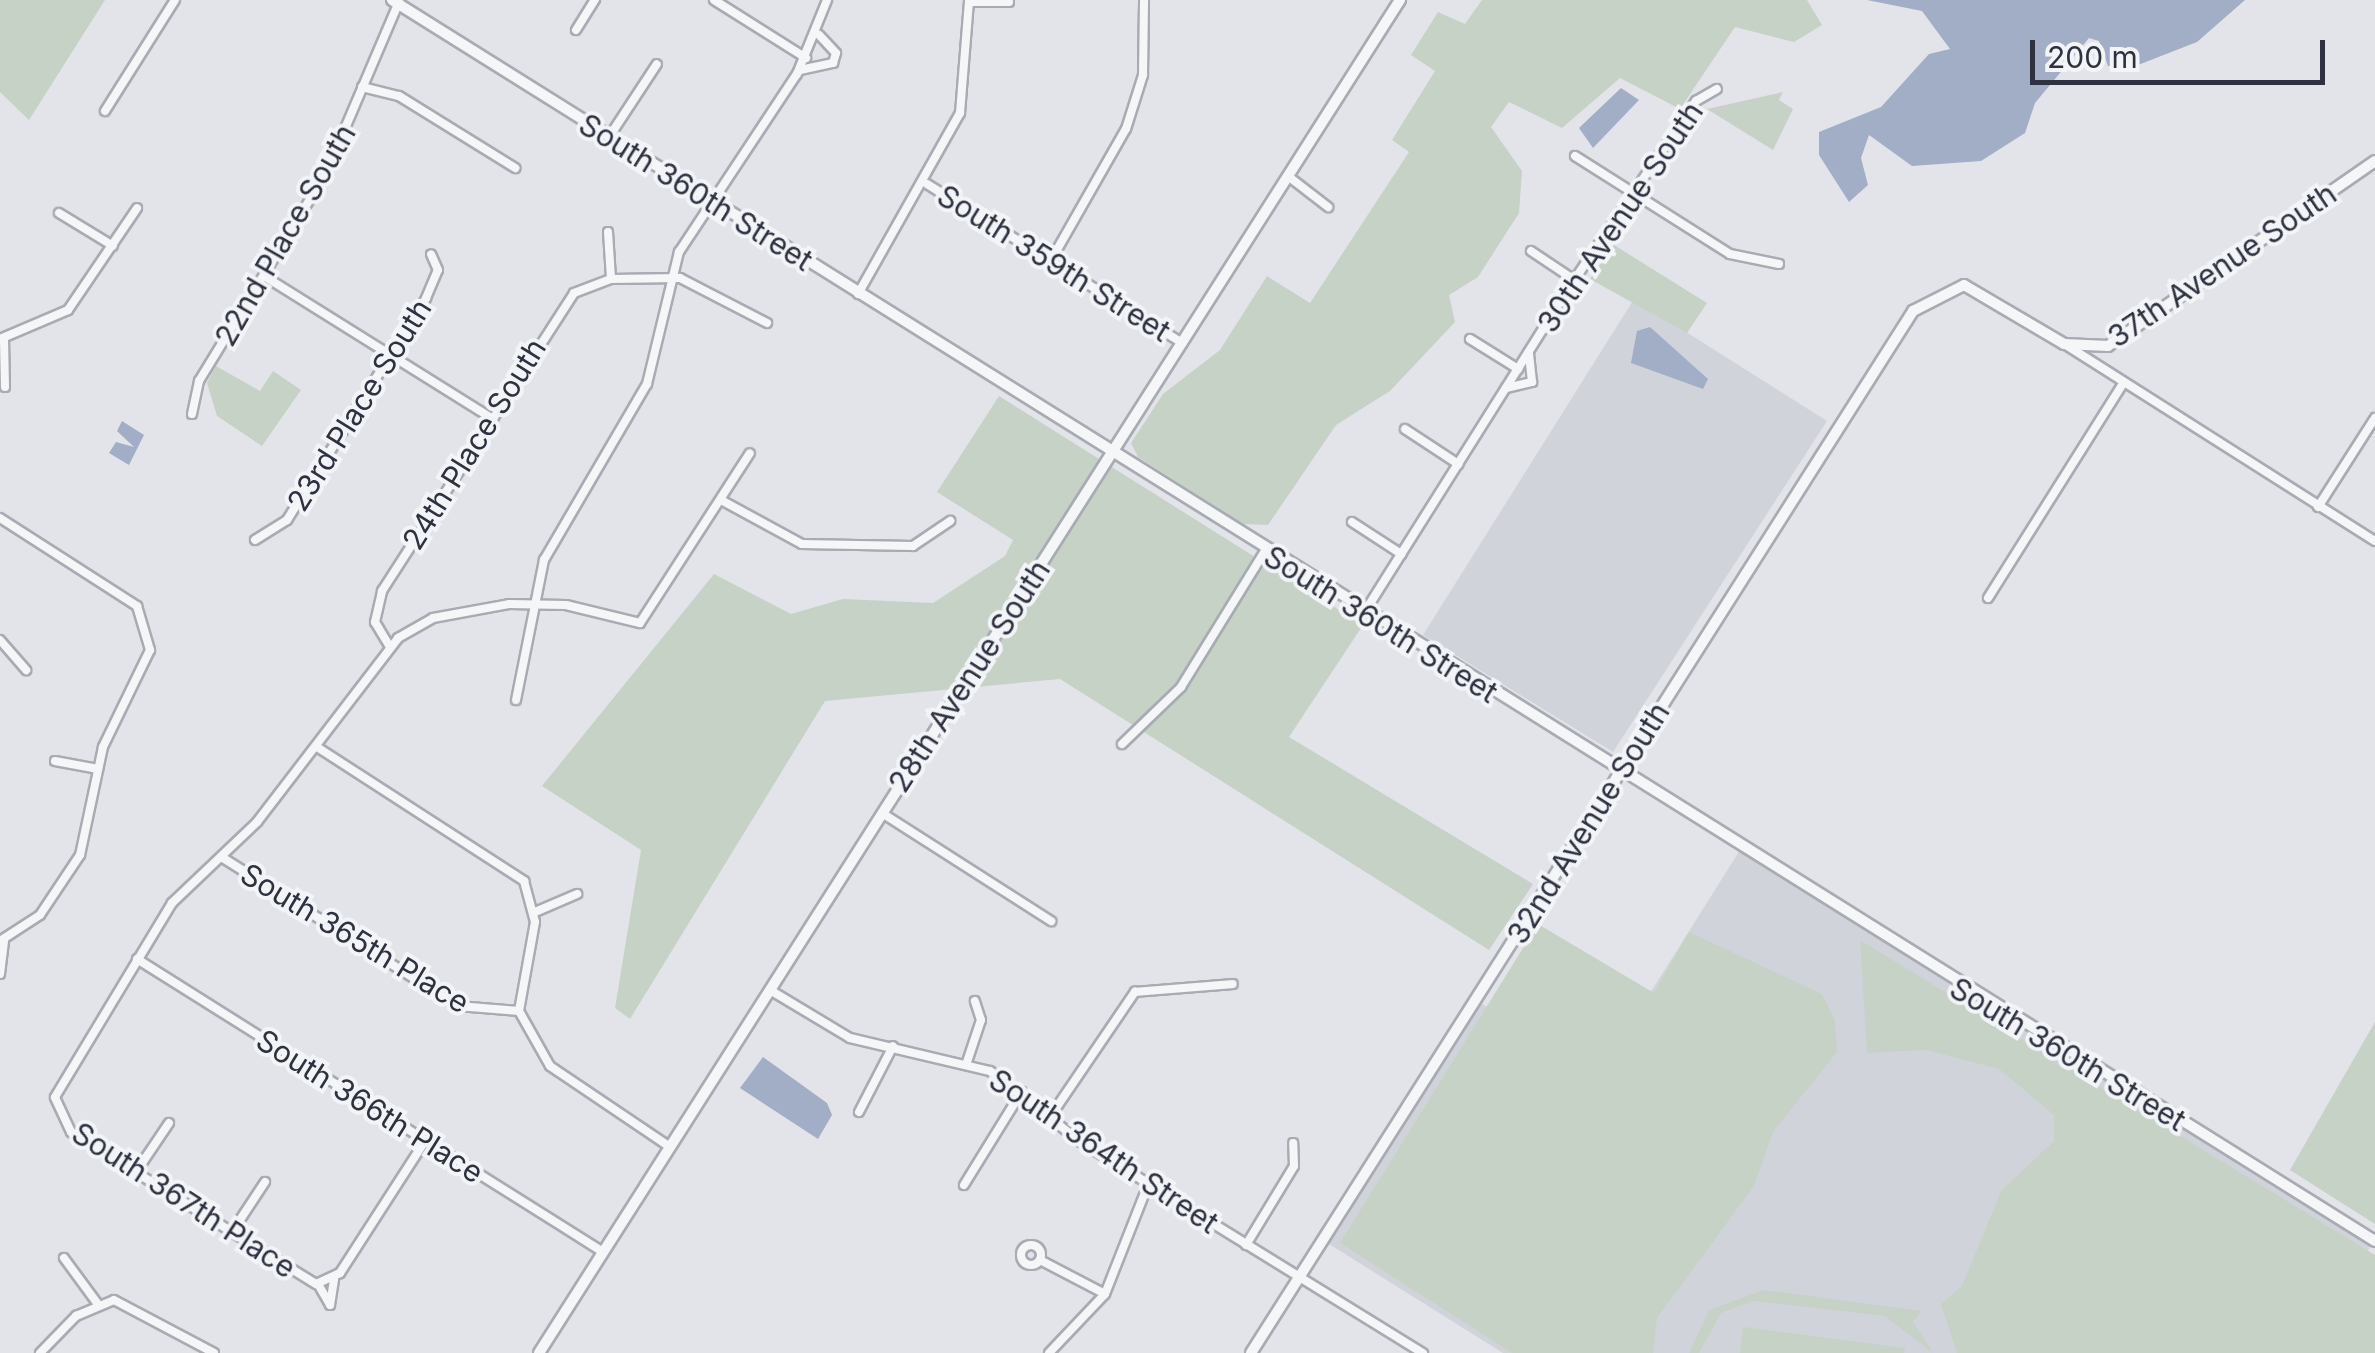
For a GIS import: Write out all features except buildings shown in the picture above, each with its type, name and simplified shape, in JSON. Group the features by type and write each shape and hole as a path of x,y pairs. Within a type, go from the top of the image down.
{"street":[{"path":"105,111 175,0"},
{"path":"576,30 594,0"},
{"path":"714,0 806,58"},
{"path":"516,700 552,540 647,384 670,277 710,200 800,70 819,35 827,0"},
{"path":"1050,262 1126,129 1143,75 1144,0"},
{"name":"28th Avenue South","path":"539,1353 1400,0"},
{"name":"22nd Place South","path":"192,414 199,381 326,173 397,1"},
{"name":"South 360th Street","path":"397,1 1618,773 2375,1241"},
{"path":"858,294 927,184 966,93 969,1 1009,2"},
{"path":"800,70 833,63 836,53 819,35"},
{"path":"609,137 657,64"},
{"path":"362,87 399,96 515,168"},
{"name":"30th Avenue South","path":"1364,613 1529,352 1696,101 1717,88"},
{"path":"1575,156 1730,254 1779,264"},
{"name":"37th Avenue South","path":"2064,344 2117,342 2375,161"},
{"path":"1288,176 1328,207"},
{"name":"South 359th Street","path":"927,184 1182,343"},
{"path":"5,387 2,339 68,310 137,208"},
{"path":"59,213 113,246"},
{"path":"608,232 610,279"},
{"path":"1531,251 1576,281"},
{"name":"23rd Place South","path":"255,540 287,520 391,354 436,278 431,254"},
{"path":"264,276 491,418"},
{"name":"24th Place South","path":"390,647 376,628 378,600 562,306 610,279 670,277 705,286 767,324"},
{"name":"32nd Avenue South","path":"1251,1353 1892,339 1929,297 1973,288 2064,344"},
{"path":"1470,339 1518,370"},
{"path":"2064,344 2375,542"},
{"name":"30th Avenue South","path":"1506,388 1532,382 1529,352"},
{"path":"1988,598 2124,382"},
{"path":"2318,507 2375,418"},
{"path":"1405,430 1458,464"},
{"path":"137,959 172,903 222,858 317,747 390,647 443,615 536,603 616,622 647,617 750,453"},
{"path":"721,500 802,544 912,546 950,521"},
{"path":"0,518 144,618 147,668 98,769 76,862 40,915 2,940 0,974"},
{"path":"1352,522 1401,554"},
{"path":"1122,744 1181,688 1265,550"},
{"path":"0,640 26,670"},
{"path":"317,747 503,861 535,912 519,1010 550,1066 670,1147"},
{"path":"56,761 98,769"},
{"path":"882,813 1051,921"},
{"name":"South 365th Place","path":"222,858 458,1006 519,1010"},
{"path":"535,912 576,894"},
{"name":"South 367th Place","path":"137,959 55,1097 71,1132 318,1284 332,1281"},
{"name":"South 366th Place","path":"137,959 603,1252"},
{"path":"1052,1114 1134,992 1233,984"},
{"name":"South 364th Street","path":"770,990 837,1032 967,1062 1022,1091 1148,1185 1423,1353"},
{"path":"967,1062 981,1020 975,1001"},
{"path":"859,1112 893,1046"},
{"path":"964,1185 1022,1091"},
{"path":"136,1172 168,1123"},
{"path":"318,1284 330,1305 332,1281 424,1141"},
{"path":"1246,1245 1294,1166 1293,1144"},
{"path":"232,1232 265,1182"},
{"path":"1049,1353 1105,1294 1148,1185"},
{"path":"64,1258 97,1303"},
{"path":"1040,1260 1105,1294"},
{"path":"40,1353 97,1303 134,1304 214,1353"}],"shaded area":[{"path":"1634,299 1827,421 1613,752 1423,635"},
{"path":"1740,850 2374,1241 2304,1353 1503,1353 1321,1239 1476,1000 1598,1076"}],"green space":[{"path":"0,0 105,0 29,120 0,92"},
{"path":"1482,0 1807,0 1822,25 1794,42 1735,27 1680,109 1620,78 1562,128 1509,102 1491,127 1522,171 1519,213 1478,277 1449,295 1455,322 1390,391 1336,425 1268,525 1243,524 1138,457 1131,443 1163,394 1220,350 1267,276 1310,303 1409,152 1392,140 1435,71 1411,55 1438,12 1465,24"},
{"path":"1783,92 1779,100 1793,109 1773,150 1707,109"},
{"path":"1614,245 1707,303 1687,333 1590,279"},
{"path":"216,366 260,391 273,371 301,390 262,446 217,416 207,383"},
{"path":"999,396 1363,625 1289,737 1533,884 1489,950 1060,679 825,701 630,1019 615,1008 641,850 542,786 714,574 791,614 843,599 933,603 1005,556 1013,540 937,492"},
{"path":"1538,924 1654,993 1689,932 1822,994 1835,1020 1837,1052 1773,1132 1754,1186 1657,1318 1653,1353 1512,1353 1340,1243"},
{"path":"1860,940 2375,1255 2375,1353 1957,1353 1941,1304 1962,1286 2001,1191 2054,1141 2054,1115 1999,1069 1926,1050 1867,1053"},
{"path":"2375,1022 2375,1224 2290,1170"},
{"path":"1764,1290 1922,1311 1913,1322 1933,1353 1885,1316 1753,1301 1721,1313 1699,1353 1689,1353 1709,1310"},
{"path":"1743,1327 1905,1348 1904,1353 1740,1353"}],"water":[{"path":"1867,0 2245,0 2197,42 2138,65 2108,66 2099,41 2089,38 2035,103 2025,133 1981,161 1912,166 1869,135 1861,158 1868,185 1849,202 1819,155 1819,132 1881,107 1929,54 1950,49 1922,11"},
{"path":"1621,88 1639,100 1593,148 1579,128"},
{"path":"1650,327 1708,379 1703,389 1631,363 1637,331"},
{"path":"122,421 144,435 129,465 109,453 116,442 134,447 117,431"},
{"path":"763,1057 827,1103 832,1115 818,1139 740,1088"}]}
